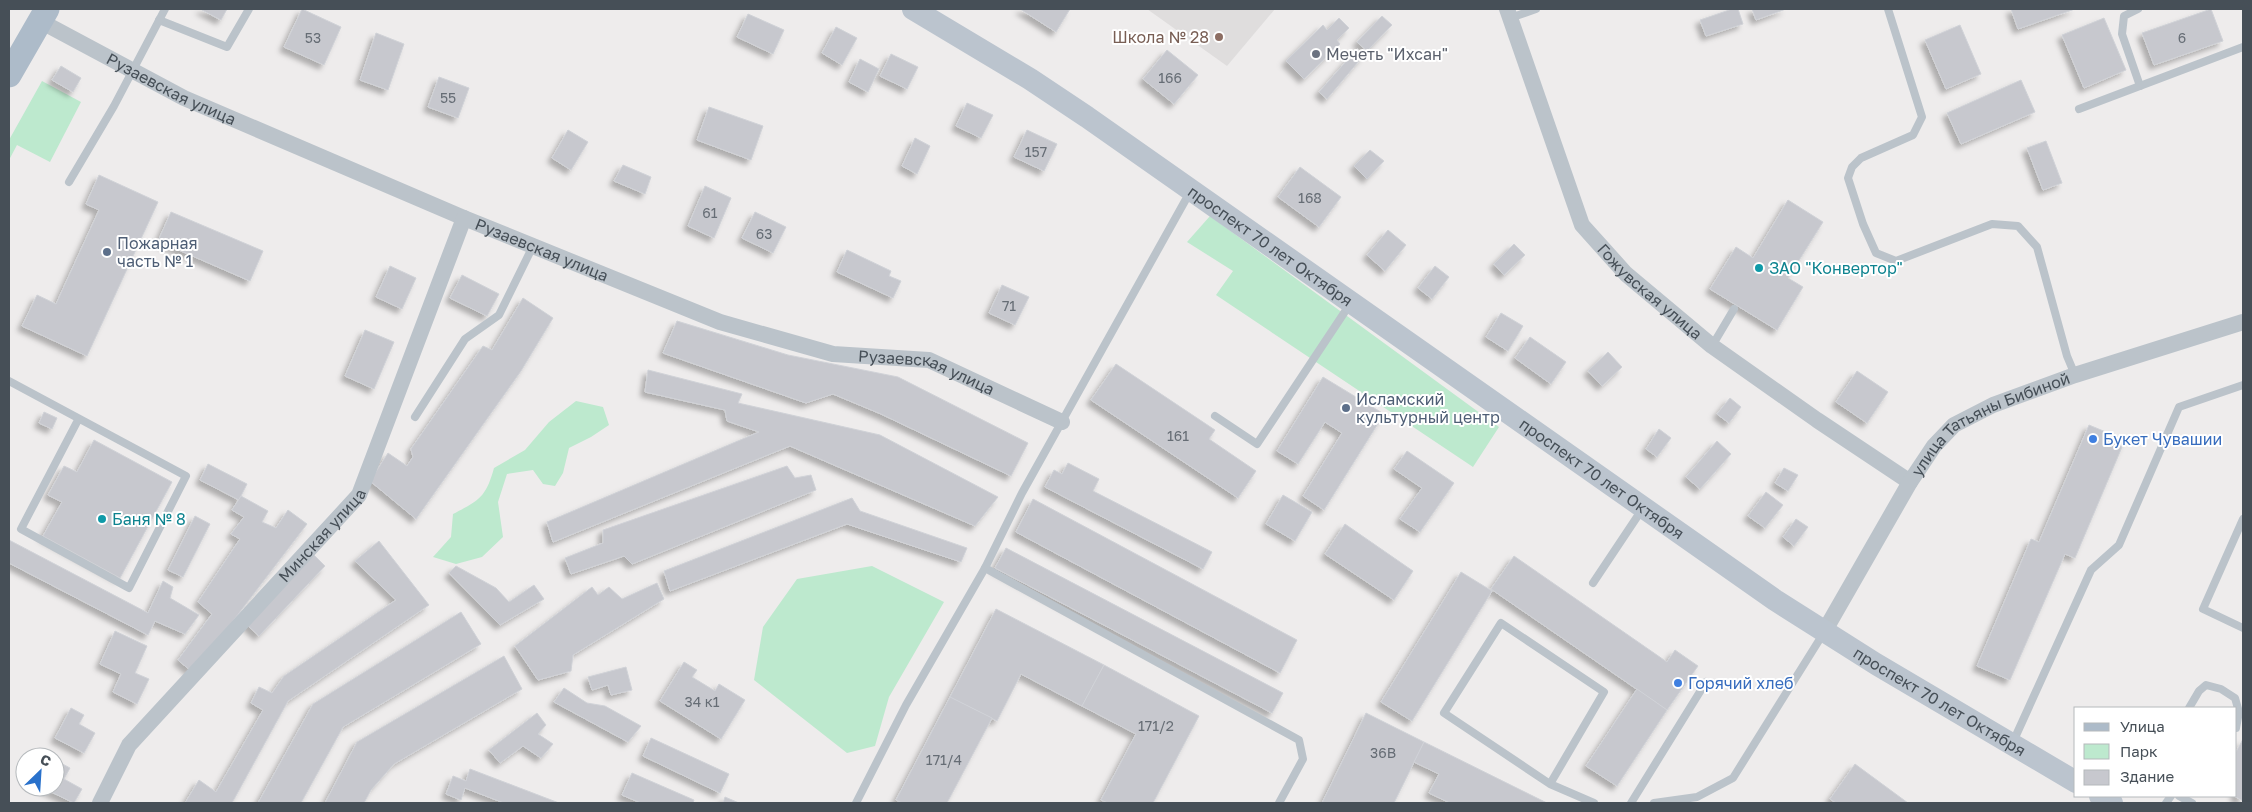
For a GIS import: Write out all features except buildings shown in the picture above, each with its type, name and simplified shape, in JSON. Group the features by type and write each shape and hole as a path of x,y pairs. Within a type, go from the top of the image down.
{"main road":[{"name":"проспект 70 лет Октября","path":"913,9 1030,79 1824,632 2074,781"},
{"path":"9,75 43,15"}],"street":[{"name":"Гожувская улица","path":"1508,13 1582,226 1626,274 1712,346 1817,420 1910,482"},
{"name":"Рузаевская улица","path":"43,15 133,70 184,98 464,218 720,322 834,354 929,360 1062,422"},
{"name":"Минская улица","path":"100,803 129,745 359,495 464,218"},
{"name":"улица Татьяны Бибиной","path":"1824,632 1910,482 1934,446 1954,425 1992,405 2075,375 2243,322"}],"lane":[{"path":"69,182 133,70 165,9"},
{"path":"159,20 227,47 250,9"},
{"path":"1508,13 1536,9"},
{"path":"1888,9 1922,117 1913,135 1861,158 1852,167 1848,178 1862,224 1876,252 1896,261 1992,224 2018,226 2037,247 2067,356 2075,375"},
{"path":"2138,9 2124,16 2122,34 2140,86"},
{"path":"2079,109 2243,47"},
{"path":"856,803 906,705 985,568 1022,493 1191,190"},
{"path":"415,417 465,339 499,315 533,246"},
{"path":"1215,416 1258,444 1351,302"},
{"path":"1712,346 1734,309"},
{"path":"9,382 186,476 129,588 21,529 78,420"},
{"path":"2012,744 2091,570 2119,545 2179,407 2243,384"},
{"path":"1593,582 1644,506"},
{"path":"2243,519 2203,609 2243,628"},
{"path":"985,568 1300,740 1303,759 1279,803"},
{"path":"1550,784 1604,692 1501,622 1444,713 1550,784 1594,803"},
{"path":"1654,803 1697,797 1733,778 1824,632"},
{"path":"1632,803 1706,682"},
{"path":"2190,707 2199,691 2206,685 2221,689 2235,698 2239,712 2237,723"},
{"path":"2184,797 2192,803"}],"shaded area":[{"name":"Школа № 28","path":"1147,9 1275,9 1227,66"}],"green space":[{"path":"42,81 81,102 50,162 17,145 9,160 9,140"},
{"path":"1210,216 1499,427 1473,467 1216,295 1233,271 1187,242"},
{"path":"576,401 603,407 609,425 569,448 563,473 555,486 543,484 533,470 507,474 498,502 503,537 482,557 456,564 433,557 451,537 453,514 481,497 485,492 494,468 525,450 549,422"},
{"path":"872,566 944,602 889,697 875,746 847,753 754,680 763,627 797,579"}],"place":[{"name":"Школа № 28","path":"1219,37"},
{"name":"Мечеть \"Ихсан\"","path":"1316,54"},
{"name":"Пожарная часть № 1","path":"107,252"},
{"name":"ЗАО \"Конвертор\"","path":"1759,268"},
{"name":"Исламский культурный центр","path":"1346,408"},
{"name":"Букет Чувашии","path":"2093,439"},
{"name":"Баня № 8","path":"102,519"},
{"name":"Горячий хлеб","path":"1678,683"}]}
